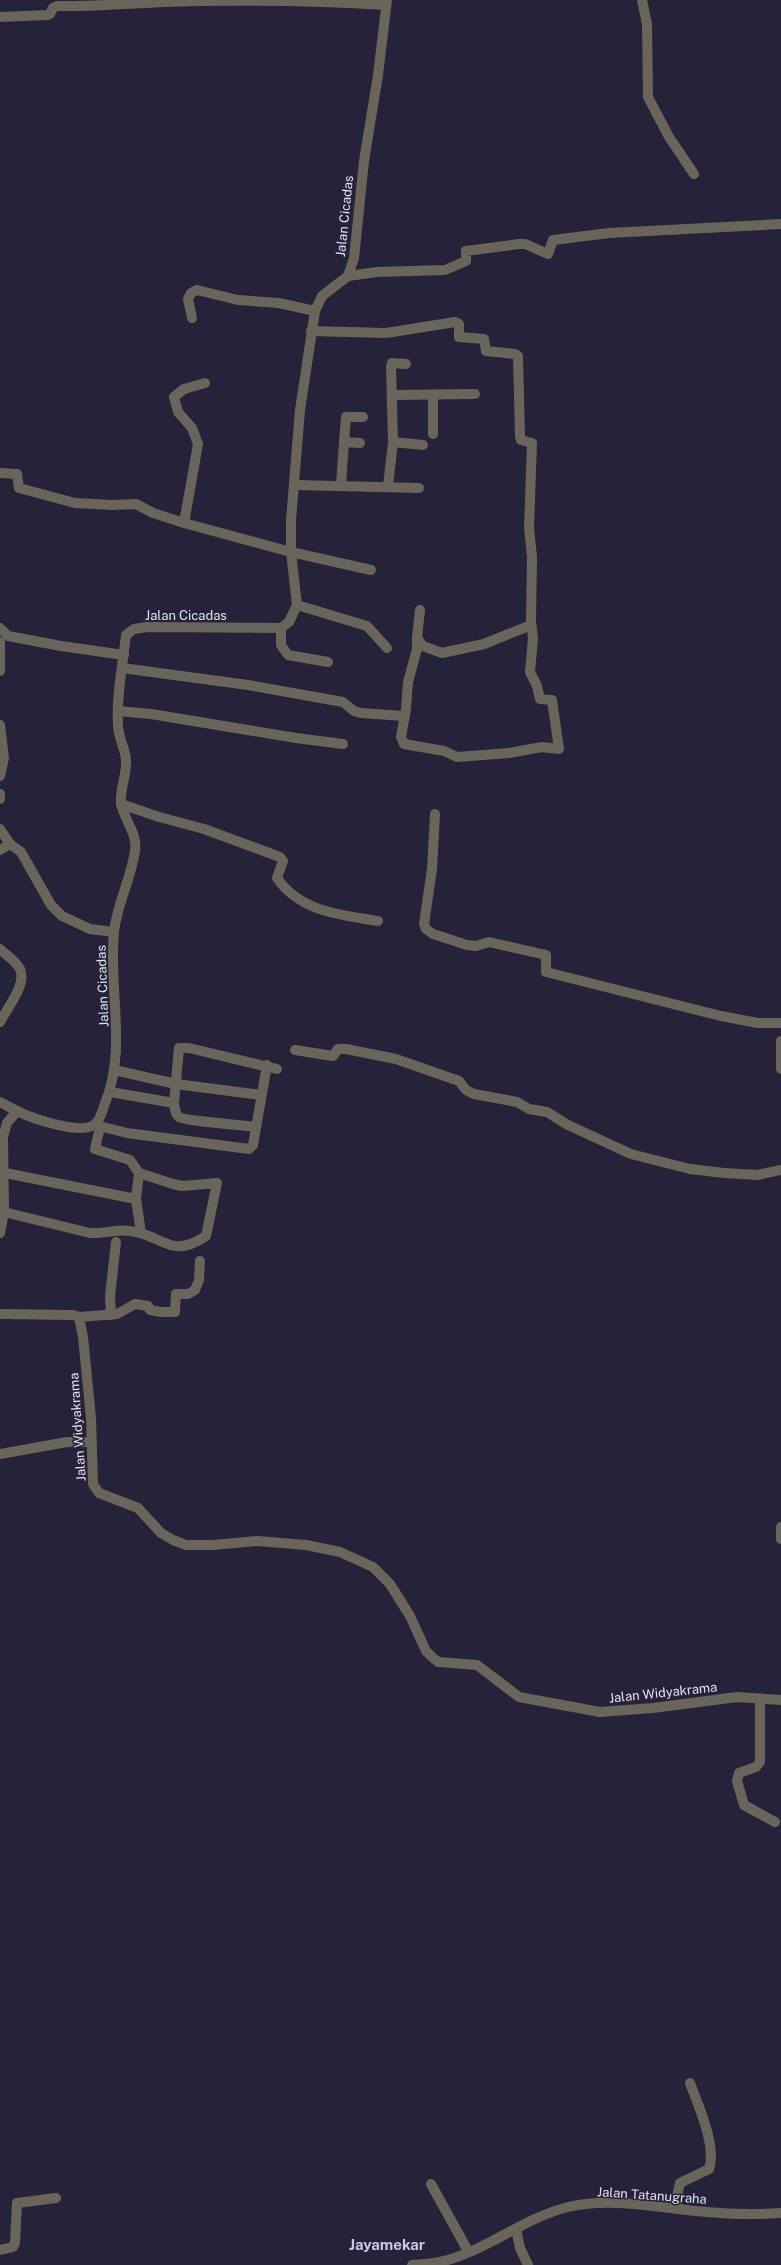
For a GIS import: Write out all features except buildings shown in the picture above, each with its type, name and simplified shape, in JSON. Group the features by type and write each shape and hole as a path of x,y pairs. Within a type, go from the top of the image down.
{"street":[{"path":"0,18 48,15 53,8 57,6 98,7 176,1 273,0 387,2"},
{"path":"642,0 647,24 648,97 669,137 694,174"},
{"name":"Jalan Cicadas","path":"297,605 291,552 294,485 300,410 311,331 314,311 322,296 348,276 354,258 364,161 378,75 387,2"},
{"path":"348,276 377,272 445,270 466,261 466,251 498,246 522,244 548,254 553,240 601,234 781,224"},
{"path":"192,318 188,299 191,293 197,290 238,300 279,302 314,311"},
{"path":"311,331 386,333 455,322 459,324 459,337 484,339 484,349 488,352 515,354 518,356 520,437 522,440 532,443 529,528 532,557 531,625 533,638 530,672 537,686 540,699 552,700 559,749 542,747 509,753 456,757 444,751 404,744 401,738 406,709 408,682 417,649 416,638 420,610"},
{"path":"388,486 393,442 391,364 406,364"},
{"path":"184,523 198,444 192,428 178,412 174,397 184,389 205,383"},
{"path":"392,395 475,394"},
{"path":"433,395 433,434"},
{"path":"341,485 346,417 362,417"},
{"path":"344,442 360,443"},
{"path":"393,442 424,445"},
{"path":"0,473 17,474 19,488 38,494 76,503 112,505 136,504 153,513 184,523 291,552 370,570"},
{"path":"294,485 388,486 419,488"},
{"path":"328,662 288,655 281,645 281,628 289,622 297,605 367,626 387,648"},
{"path":"416,638 423,646 442,653 484,644 531,625"},
{"name":"Jalan Cicadas","path":"138,1172 130,1160 95,1149 97,1126 110,1092 114,1070 116,1024 113,960 114,932 119,904 135,851 132,832 122,804 126,760 118,725 118,711 126,635 134,629 147,627 281,628"},
{"path":"0,628 8,636 61,646 124,655"},
{"path":"0,642 0,671"},
{"path":"122,668 248,686 343,702 354,711 361,713 404,716"},
{"path":"118,711 152,714 296,738 342,744"},
{"path":"0,725 4,758 0,776"},
{"path":"0,794 0,799"},
{"path":"122,804 159,817 204,829 280,857 283,861 277,876 278,880 290,892 304,901 335,915 378,921"},
{"path":"435,814 432,869 424,924 428,931 472,946 489,942 546,955 546,971 548,973 721,1016 758,1023 781,1023"},
{"path":"0,829 10,844 20,852 50,905 62,916 90,929 114,932"},
{"path":"0,850 10,844"},
{"path":"0,949 17,965 21,977 20,984 0,1022"},
{"path":"781,1040 781,1069"},
{"path":"256,1127 230,1123 188,1121 180,1118 175,1112 174,1103 178,1051 181,1047 267,1065 277,1069"},
{"path":"295,1050 333,1056 338,1049 346,1049 396,1059 459,1081 466,1090 474,1094 517,1102 525,1107 547,1112 568,1125 632,1154 682,1167 724,1173 757,1175 781,1170"},
{"path":"0,1102 17,1111 71,1128 84,1129 97,1126 127,1133 245,1149 252,1148 267,1065"},
{"path":"114,1070 176,1084 261,1095"},
{"path":"110,1092 174,1103"},
{"path":"0,1233 4,1212 5,1173 3,1137 7,1122 17,1111"},
{"path":"4,1212 90,1233 102,1234 129,1231 141,1233 178,1247 187,1246 200,1240 208,1233 211,1204 217,1185 215,1182 182,1186 138,1172 136,1199 141,1233"},
{"path":"5,1173 136,1199"},
{"path":"111,1315 110,1296 116,1242"},
{"path":"0,1314 73,1315 78,1317 111,1315 135,1304 148,1306 150,1310 160,1312 175,1312 176,1294 192,1293 195,1290 199,1280 200,1261"},
{"name":"Jalan Widyakrama","path":"78,1317 83,1337 93,1484 96,1491 138,1508 161,1533 173,1540 186,1545 213,1545 257,1541 306,1545 340,1552 373,1567 390,1584 432,1658 438,1662 477,1665 519,1697 600,1712 653,1708 737,1697 781,1700"},
{"path":"0,1454 67,1442 91,1442"},
{"path":"781,1527 781,1539"},
{"path":"760,1699 760,1762 756,1766 739,1773 737,1781 744,1805 775,1822"},
{"path":"676,2209 676,2196 680,2183 709,2168 712,2157 706,2131 690,2083"},
{"path":"431,2184 468,2251"},
{"path":"0,2250 12,2247 15,2243 17,2202 56,2198"},
{"name":"Jalan Tatanugraha","path":"412,2265 440,2262 468,2251 546,2215 568,2207 590,2204 625,2204 740,2214 781,2212"},
{"path":"516,2229 520,2248 528,2265"}],"district":[{"name":"Jayamekar","path":"387,2245"}]}
